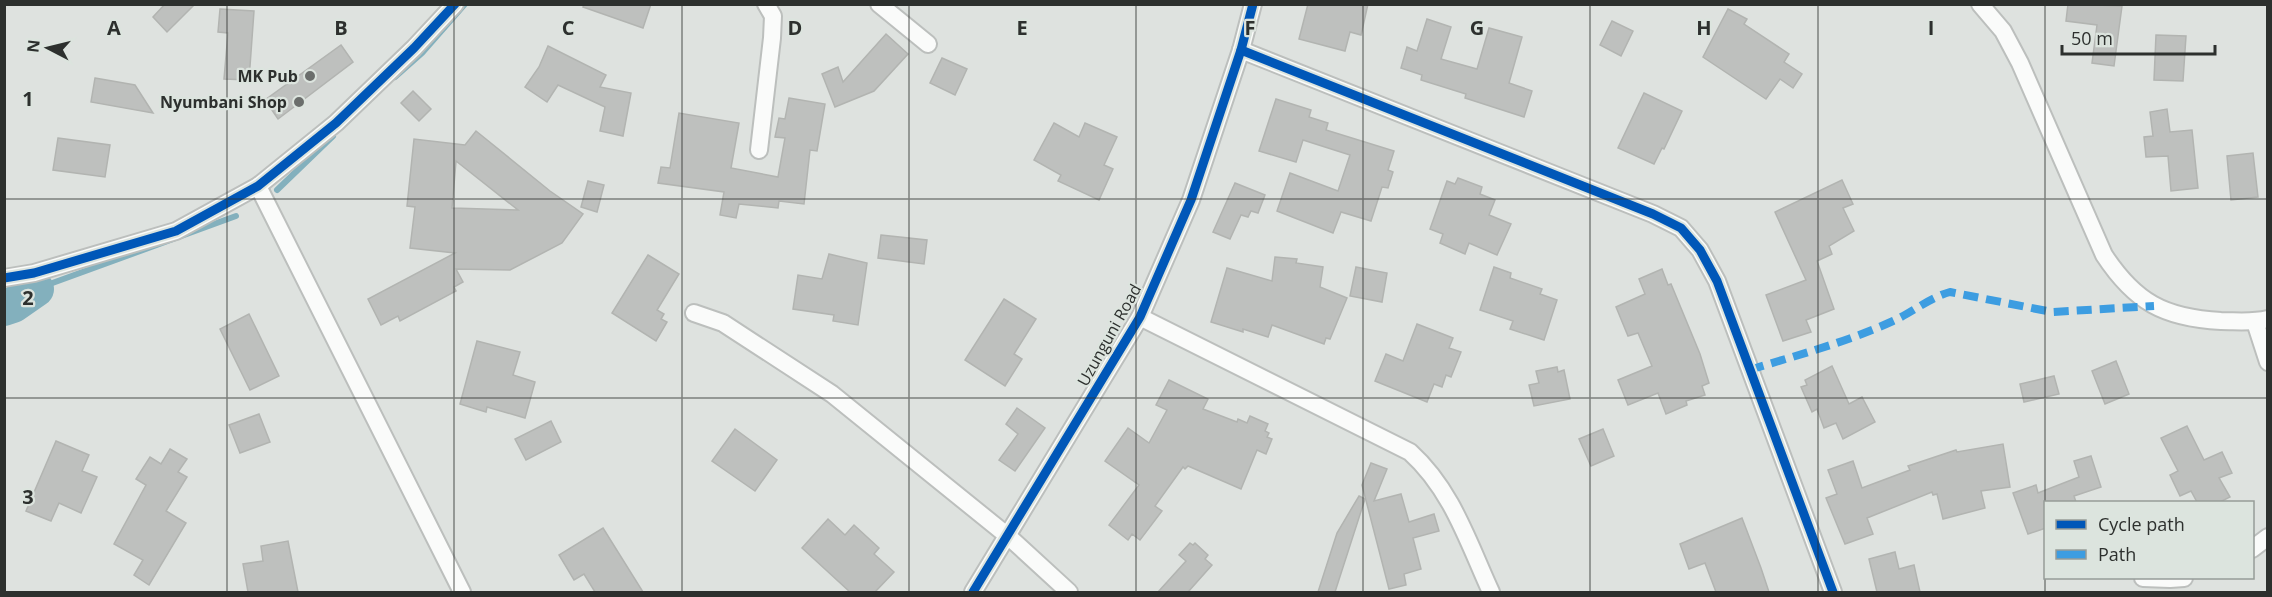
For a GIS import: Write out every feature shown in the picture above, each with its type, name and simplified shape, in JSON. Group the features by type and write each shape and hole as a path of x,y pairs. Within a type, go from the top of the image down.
{"street":[{"path":"4,278 34,273 176,231 258,186 336,123 414,48 455,4"},
{"path":"759,150 772,38 773,16 766,4"},
{"path":"879,4 928,44"},
{"name":"Uzunguni Road","path":"973,592 1009,537 1140,317 1191,200 1241,50 1253,4"},
{"path":"1980,4 2003,31 2020,63 2104,255 2119,278 2134,293 2154,306 2175,315 2203,320 2261,321 2268,362"},
{"path":"1241,50 1653,214 1681,228 1700,250 1717,281 1833,592"},
{"path":"258,186 462,592"},
{"path":"694,313 723,323 832,394 1009,537 1070,592"},
{"path":"1140,317 1410,452 1428,469 1449,500 1491,592"},
{"path":"2254,548 2268,537"},
{"path":"2149,579 2174,583"}],"building":[{"path":"165,4 195,4 167,32 153,17"},
{"path":"584,4 651,4 643,28 583,7"},
{"path":"1308,4 1368,4 1361,35 1350,32 1345,51 1299,39"},
{"path":"2068,4 2122,6 2114,66 2092,63 2097,25 2066,21"},
{"path":"220,9 254,11 249,80 224,79 228,33 218,32"},
{"path":"1728,9 1747,19 1744,24 1789,54 1784,62 1802,74 1793,88 1780,79 1766,99 1703,57"},
{"path":"1427,19 1451,27 1441,59 1477,69 1489,28 1522,37 1509,83 1532,91 1524,117 1465,98 1466,94 1421,80 1422,75 1401,68 1407,47 1417,51"},
{"path":"1612,21 1633,31 1621,56 1600,45"},
{"path":"886,34 908,54 874,91 835,107 822,74 838,67 843,82"},
{"path":"2156,35 2186,36 2183,81 2154,80"},
{"path":"341,45 353,62 278,119 265,100"},
{"path":"548,46 606,75 600,87 631,93 623,136 600,131 605,107 558,85 547,102 525,87 539,67"},
{"path":"942,58 967,69 955,95 930,83"},
{"path":"95,78 135,85 153,113 91,102"},
{"path":"413,91 431,109 419,121 401,103"},
{"path":"1644,93 1682,111 1664,149 1662,148 1654,164 1618,148"},
{"path":"789,98 825,104 817,151 810,150 804,204 779,201 778,208 739,204 736,218 720,215 724,192 658,183 661,167 670,168 679,113 739,123 731,168 778,177 785,138 775,137 779,118 785,119"},
{"path":"1276,99 1311,110 1309,117 1328,123 1326,130 1394,151 1388,170 1393,172 1388,188 1382,187 1371,221 1341,212 1333,233 1277,211 1290,173 1338,191 1350,155 1303,140 1296,162 1259,151"},
{"path":"2167,109 2170,132 2192,130 2198,188 2171,191 2168,156 2146,157 2144,137 2153,136 2150,112"},
{"path":"1054,123 1079,137 1085,123 1117,137 1104,165 1113,169 1099,200 1058,181 1061,175 1034,160"},
{"path":"476,131 550,191 583,214 562,243 510,270 456,269 463,282 454,287 456,291 400,321 398,316 381,325 368,299 455,253 410,248 415,207 407,206 414,139 465,145","holes":["456,161 518,210 452,208"]},
{"path":"58,138 110,145 105,177 53,170"},
{"path":"2253,153 2258,197 2231,200 2227,156"},
{"path":"1458,178 1482,187 1480,194 1495,200 1489,215 1511,224 1497,255 1469,243 1465,254 1440,243 1443,234 1430,229 1447,181 1455,184"},
{"path":"1842,180 1853,204 1843,208 1854,231 1829,246 1832,254 1817,261 1834,309 1806,320 1811,332 1783,341 1766,295 1806,280 1775,212"},
{"path":"588,181 604,185 597,212 581,207"},
{"path":"1235,183 1265,195 1258,213 1251,211 1248,217 1241,215 1230,239 1213,232"},
{"path":"881,235 927,240 924,264 878,258"},
{"path":"829,254 867,263 858,325 833,321 834,315 793,309 798,275 822,279"},
{"path":"648,255 679,274 657,310 664,314 661,319 667,322 656,341 612,313"},
{"path":"1275,257 1297,259 1296,263 1323,267 1320,287 1347,298 1330,339 1326,338 1324,344 1272,325 1268,337 1211,322 1227,268 1272,281"},
{"path":"1356,267 1387,273 1382,302 1350,296"},
{"path":"1494,267 1511,273 1510,278 1542,289 1540,294 1557,300 1544,340 1510,329 1513,321 1480,310"},
{"path":"1662,269 1668,285 1671,284 1700,354 1709,383 1702,386 1705,395 1686,401 1687,405 1666,414 1658,393 1628,405 1618,380 1652,366 1638,333 1628,336 1616,307 1645,294 1639,279"},
{"path":"1004,299 1036,319 1014,354 1022,359 1005,386 965,360"},
{"path":"249,314 279,376 250,390 220,329"},
{"path":"1417,324 1453,338 1449,348 1461,352 1451,377 1446,375 1442,387 1434,384 1427,402 1375,381 1386,354 1403,361"},
{"path":"477,341 520,352 513,375 535,382 525,418 487,407 486,412 460,404"},
{"path":"2116,361 2129,394 2105,404 2092,371"},
{"path":"1832,366 1849,404 1862,397 1875,422 1843,439 1836,423 1824,428 1817,409 1812,412 1801,387 1807,385 1805,380"},
{"path":"1557,367 1558,372 1564,370 1570,399 1534,406 1529,385 1539,383 1536,371"},
{"path":"2054,376 2059,394 2024,402 2020,384"},
{"path":"1169,380 1208,399 1203,409 1237,422 1238,419 1247,423 1250,416 1268,424 1265,431 1269,433 1267,437 1272,439 1266,454 1257,450 1241,489 1188,466 1185,469 1183,467 1155,506 1162,511 1140,540 1132,534 1128,540 1109,525 1139,485 1105,461 1128,428 1149,443 1167,410 1156,405"},
{"path":"1017,408 1045,428 1015,471 999,460 1018,434 1006,424"},
{"path":"259,414 270,442 240,453 229,425"},
{"path":"551,421 561,442 526,460 515,439"},
{"path":"2187,426 2204,460 2222,452 2232,473 2219,478 2230,497 2222,501 2196,501 2191,491 2180,496 2170,475 2178,471 2161,438"},
{"path":"735,429 777,460 755,491 712,461"},
{"path":"1603,429 1614,456 1591,466 1579,439"},
{"path":"56,441 89,455 82,471 97,477 81,513 59,503 51,521 26,511"},
{"path":"2003,444 2010,487 1981,491 1985,508 1943,519 1937,494 1933,495 1932,492 1867,518 1873,534 1845,544 1826,498 1837,494 1828,470 1853,461 1862,488 1910,470 1908,466 1956,450 1957,452"},
{"path":"170,449 187,459 178,472 187,477 166,511 186,523 149,585 134,575 143,560 114,544 146,485 136,479 150,457 161,464"},
{"path":"2091,456 2101,487 2074,496 2076,501 2044,501 2044,529 2028,534 2013,493 2036,485 2038,493 2079,477 2074,461"},
{"path":"1371,463 1387,469 1374,501 1401,494 1409,522 1434,514 1439,531 1413,538 1421,569 1404,574 1406,585 1389,589 1362,485"},
{"path":"1359,496 1365,499 1335,592 1318,592 1337,533"},
{"path":"1742,518 1769,592 1716,592 1705,563 1689,569 1680,544"},
{"path":"828,519 845,535 854,525 879,548 874,554 894,572 875,592 850,592 802,548"},
{"path":"603,528 643,592 595,592 584,574 574,580 559,555"},
{"path":"288,541 298,592 248,592 243,564 263,561 261,546"},
{"path":"1190,543 1193,545 1195,543 1208,555 1205,559 1212,565 1188,592 1158,592 1186,561 1179,555"},
{"path":"1895,552 1899,569 1914,565 1920,592 1877,592 1869,559"}],"waterway":[{"path":"395,77 422,53 465,4"},
{"path":"277,190 333,136"},
{"path":"36,289 236,216"},
{"path":"4,308 13,305 36,289"}],"marked path":[{"path":"1749,370 1858,335 1893,321 1950,292 2052,312 2154,306"}],"cycle path":[{"path":"4,278 34,273 176,231 258,186 336,123 414,48 455,4"},
{"path":"973,592 1140,317 1191,200 1241,50 1253,4"},
{"path":"1241,50 1653,214 1681,228 1700,250 1717,281 1833,592"}],"place":[{"name":"MK Pub","path":"310,76"},
{"name":"Nyumbani Shop","path":"299,102"}]}
